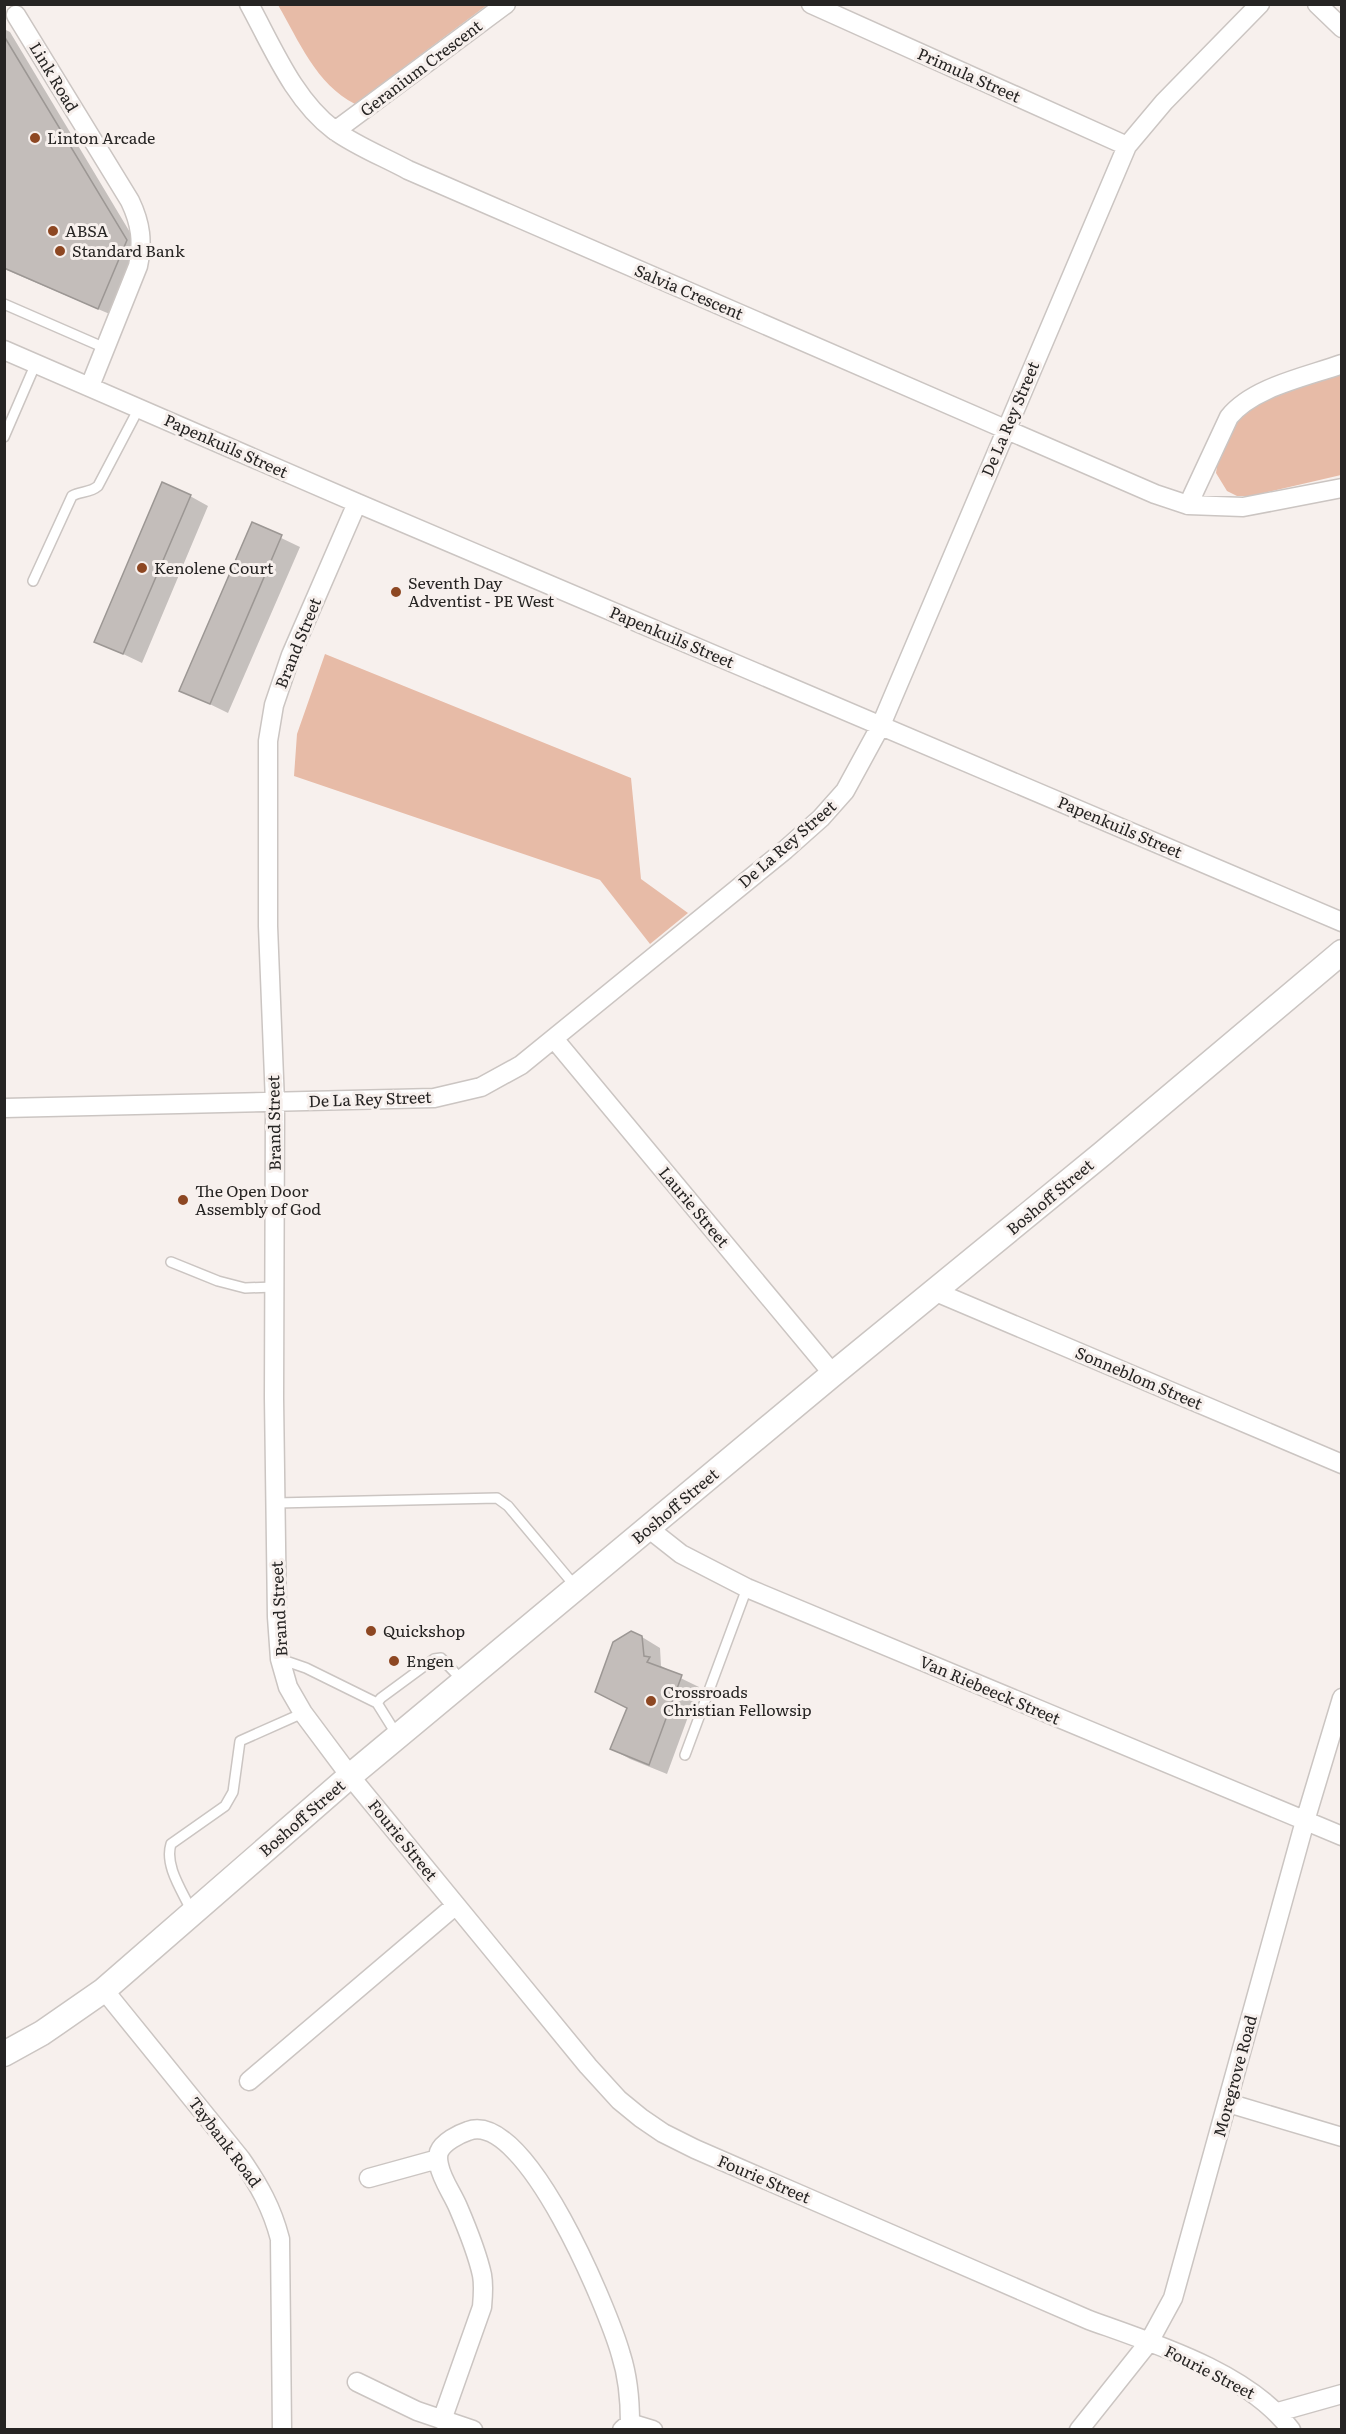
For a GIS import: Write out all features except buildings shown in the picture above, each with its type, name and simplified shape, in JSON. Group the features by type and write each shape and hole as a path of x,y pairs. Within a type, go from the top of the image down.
{"street":[{"name":"Salvia Crescent","path":"249,4 303,100 335,130 408,170 1155,494 1188,505 1243,507 1341,488"},
{"name":"Geranium Crescent","path":"335,130 506,4"},
{"name":"Primula Street","path":"811,4 1127,146"},
{"name":"De La Rey Street","path":"4,1108 275,1103 434,1098 456,1094 497,1079 555,1040 821,818 845,791 881,725 1127,146 1164,102 1260,4"},
{"path":"1317,4 1341,28"},
{"name":"Link Road","path":"13,11 130,201 141,231 142,246 138,266 90,386"},
{"name":"Papenkuils Street","path":"4,350 357,503 1341,922"},
{"path":"1188,505 1229,417 1237,407 1263,392 1341,364"},
{"name":"Brand Street","path":"350,1776 303,1713 288,1688 280,1659 274,1287 275,1103 268,926 268,741 274,705 291,655 357,503"},
{"name":"Boshoff Street","path":"4,2054 42,2033 104,1990 350,1776 833,1374 936,1292 1341,952"},
{"name":"Laurie Street","path":"555,1040 833,1374"},
{"name":"Sonneblom Street","path":"936,1292 1341,1464"},
{"name":"Van Riebeeck Street","path":"648,1528 681,1554 747,1588 1341,1836"},
{"name":"Moregrove Road","path":"1078,2430 1149,2342 1173,2298 1341,1698"},
{"name":"Fourie Street","path":"350,1776 588,2066 620,2100 663,2133 1089,2320 1149,2342 1215,2371 1245,2388 1278,2412 1291,2430"},
{"path":"249,2081 456,1905"},
{"name":"Taybank Road","path":"104,1990 241,2159 257,2182 274,2216 280,2239 282,2430"},
{"path":"1228,2103 1341,2137"},
{"path":"442,2420 482,2307 483,2293 482,2275 442,2173 438,2159 439,2152 460,2134 470,2130 484,2129 494,2132 506,2141 530,2168 555,2204 608,2321 626,2373 630,2401 626,2426 653,2430"},
{"path":"369,2178 438,2159"},
{"path":"357,2382 417,2411 473,2430"},
{"path":"1278,2412 1341,2394"}],"lane":[{"path":"4,304 105,348"},
{"path":"4,437 36,363"},
{"path":"33,581 72,496 93,490 98,486 139,408"},
{"path":"171,1262 218,1281 245,1288 274,1287"},
{"path":"276,1503 497,1498 508,1506 578,1588"},
{"path":"685,1755 747,1588"},
{"path":"377,1703 434,1659 441,1658 463,1682"},
{"path":"280,1659 306,1668 377,1703 397,1737"},
{"path":"192,1913 170,1865 171,1844 225,1806 230,1799 240,1741 303,1713"}],"shaded area":[{"path":"278,5 487,5 355,104 329,85 319,73 301,47"},
{"path":"1341,372 1341,475 1251,496 1237,496 1227,491 1216,473 1218,459 1238,413 1252,404"},
{"path":"325,654 631,778 641,879 688,913 650,944 600,880 294,776 297,734"}],"place":[{"name":"Linton Arcade","path":"35,138"},
{"name":"ABSA","path":"53,231"},
{"name":"Standard Bank","path":"60,251"},
{"name":"Kenolene Court","path":"142,568"},
{"name":"Seventh Day Adventist - PE West","path":"396,592"},
{"name":"The Open Door Assembly of God","path":"183,1200"},
{"name":"Quickshop","path":"371,1631"},
{"name":"Engen","path":"394,1661"},
{"name":"Crossroads Christian Fellowsip","path":"651,1701"}]}
